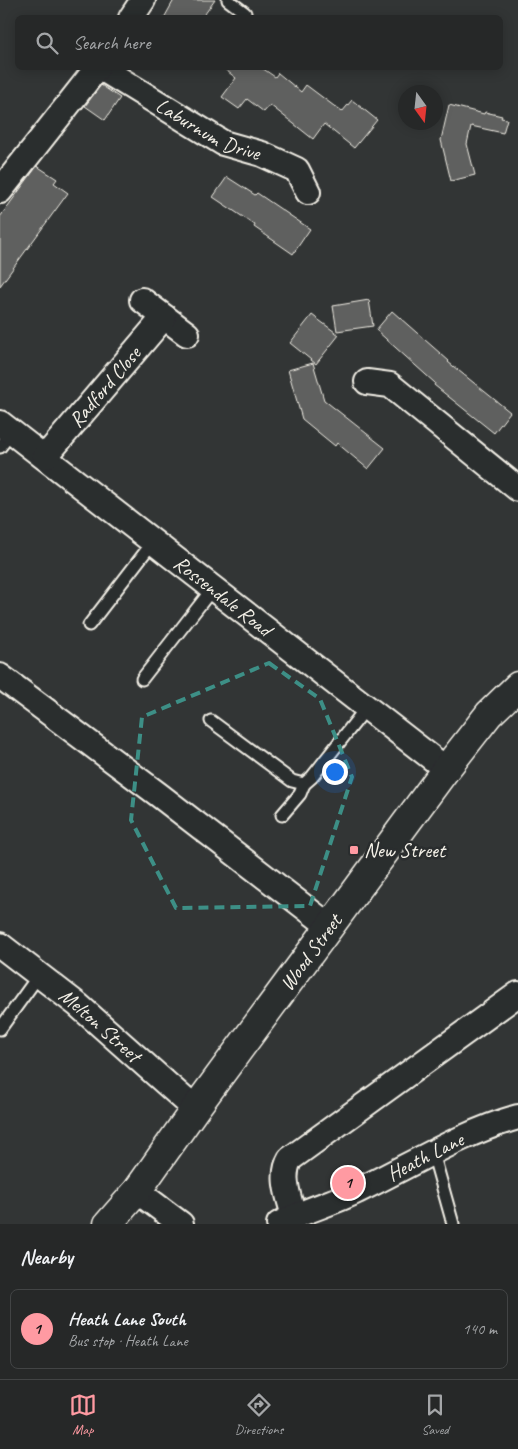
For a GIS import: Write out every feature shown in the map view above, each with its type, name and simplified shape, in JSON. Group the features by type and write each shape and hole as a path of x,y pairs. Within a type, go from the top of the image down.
{"street":[{"path":"134,15 143,0"},
{"path":"0,192 97,70"},
{"name":"Laburnum Drive","path":"102,70 223,143 262,154 297,170 308,192"},
{"path":"142,300 187,334"},
{"name":"Radford Close","path":"44,457 164,317"},
{"path":"367,382 390,386 518,489"},
{"name":"Rossendale Road","path":"4,434 44,457 446,769"},
{"path":"0,676 329,926"},
{"name":"Wood Street","path":"108,1224 137,1191 195,1109 446,769 489,714 518,686"},
{"name":"Melton Street","path":"0,945 78,1005 195,1109"},
{"path":"286,1220 286,1169 290,1159 518,994"},
{"name":"Heath Lane","path":"286,1220 349,1195 496,1124 518,1118"},
{"path":"137,1191 181,1224"}],"lane":[{"path":"228,0 245,13"},
{"path":"89,625 153,542"},
{"path":"142,679 213,588"},
{"path":"282,815 300,794 304,784 312,777 368,707"},
{"path":"211,721 292,781 304,784"},
{"path":"0,1028 39,975"},
{"path":"433,1153 453,1224"}],"highlighted area":[{"path":"269,663 320,699 352,777 310,906 176,908 131,820 142,717"}],"building":[{"path":"174,0 215,0 204,15 166,15"},
{"path":"226,70 265,70 275,77 278,73 301,92 306,85 342,112 352,100 377,120 354,148 324,124 313,139 270,105 264,112 247,99 239,109 222,97 236,78"},
{"path":"101,85 120,98 105,120 85,106"},
{"path":"449,105 484,114 485,112 502,116 501,118 507,119 503,133 471,126 467,144 475,175 451,181 441,140"},
{"path":"37,166 57,179 54,183 68,193 0,286 0,217"},
{"path":"227,177 255,195 257,193 310,229 293,254 254,227 255,225 213,197"},
{"path":"369,300 373,326 337,331 333,306"},
{"path":"392,311 448,362 510,412 494,433 434,385 435,383 376,330"},
{"path":"312,315 339,335 316,364 290,343"},
{"path":"313,363 324,400 385,448 368,469 337,443 335,446 302,419 288,370"}],"place":[{"name":"New Street","path":"354,850"},
{"name":"Heath Lane South","path":"348,1183"}]}
